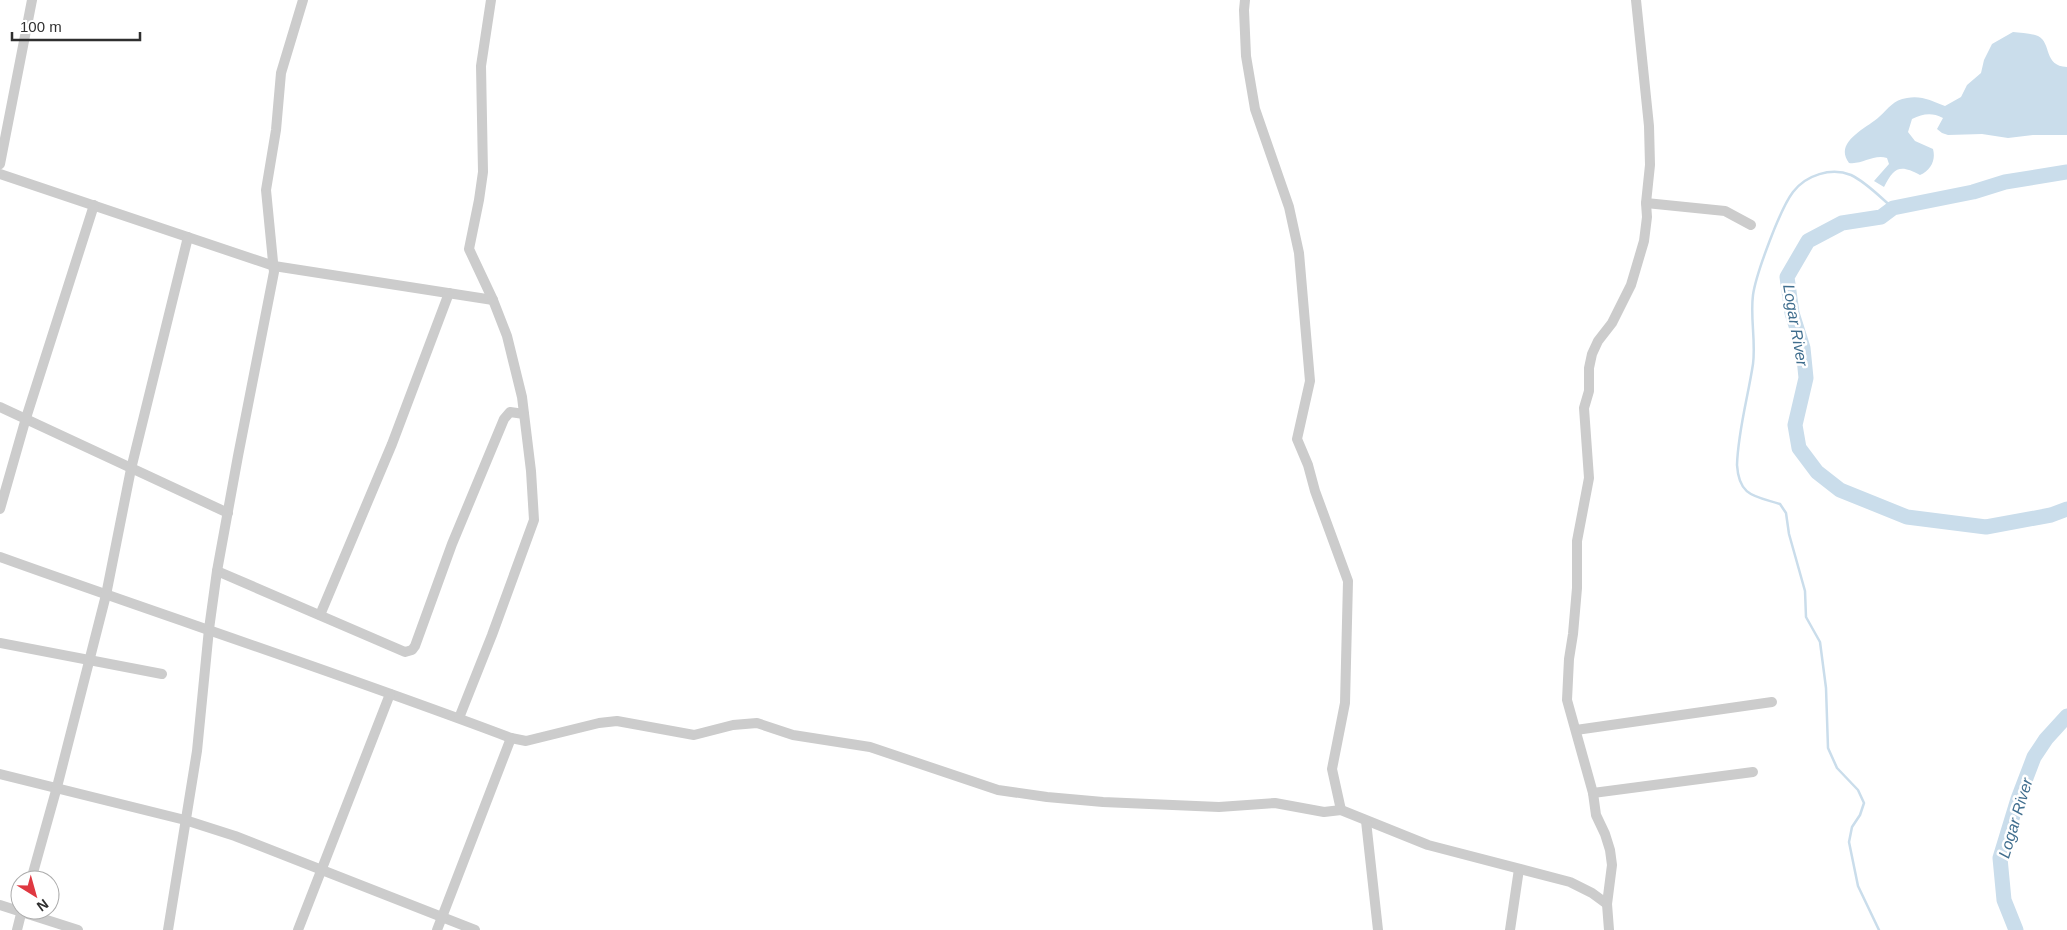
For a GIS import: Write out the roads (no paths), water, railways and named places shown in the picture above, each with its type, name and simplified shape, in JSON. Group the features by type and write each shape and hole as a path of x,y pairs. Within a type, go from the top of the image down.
{"street":[{"path":"0,164 32,0"},
{"path":"168,930 197,751 217,571 274,266 266,190 276,130 281,73 303,0"},
{"path":"459,718 534,520 531,471 522,397 507,336 493,300 469,249 483,172 481,66 491,0"},
{"path":"1245,0 1246,56 1255,109 1289,207 1299,253 1310,381 1297,438 1348,581 1345,703 1332,768 1341,810"},
{"path":"1609,930 1607,904 1612,865 1605,834 1596,815 1593,793 1567,700 1569,659 1574,634 1577,588 1577,541 1589,478 1584,408 1589,391 1592,354 1598,340 1621,307 1631,286 1646,229 1646,203 1650,165 1649,126 1636,0"},
{"path":"0,174 274,266 493,300"},
{"path":"1646,203 1726,211 1751,225"},
{"path":"0,509 26,418 94,205"},
{"path":"34,870 106,595 131,469 188,237"},
{"path":"320,615 392,444 449,294"},
{"path":"0,407 228,513"},
{"path":"217,571 405,652 412,650 416,646 452,544 504,419 510,412 524,414"},
{"path":"0,557 106,595 210,629 511,738 526,741 599,723 617,721 694,735 733,724 758,723 793,734 870,748 998,790 1103,802 1218,807 1275,803 1324,812 1341,810 1428,845 1570,882 1592,893 1607,904"},
{"path":"0,643 162,674"},
{"path":"298,930 390,694"},
{"path":"1576,730 1772,702"},
{"path":"438,930 511,738"},
{"path":"1593,793 1753,772"},
{"path":"0,774 185,820 235,836 322,872 475,930"},
{"path":"1366,821 1378,930"},
{"path":"1510,930 1519,869"},
{"path":"49,920 78,930"}],"water":[{"path":"2013,32 2038,36 2045,44 2054,63 2067,67 2067,135 2033,135 2008,138 1982,134 1948,135 1937,129 1943,118 1927,114 1912,119 1908,132 1915,141 1933,149 1933,161 1924,173 1920,175 1907,169 1898,169 1891,175 1884,187 1874,181 1889,164 1887,158 1877,157 1849,163 1845,155 1845,148 1848,142 1892,105 1902,99 1917,97 1945,106 1961,97 1967,85 1981,73 1984,60 1992,44"}],"waterway":[{"path":"1879,930 1858,886 1849,842 1852,827 1860,815 1864,803 1858,790 1837,768 1828,748 1826,688 1820,642 1806,617 1805,591 1789,534 1786,513 1780,504 1750,494 1741,483 1737,465 1741,427 1753,364 1753,295 1769,242 1788,200 1798,186 1805,181 1819,174 1835,172 1857,178 1893,208"},
{"name":"Logar River","path":"2067,172 2005,182 1973,192 1893,208 1881,217 1842,223 1808,241 1787,277 1792,313 1803,348 1806,378 1795,425 1799,448 1817,472 1840,490 1907,517 1986,527 2051,515 2067,509"},
{"name":"Logar River","path":"2016,930 2004,900 2000,858 2018,799 2034,757 2046,739 2067,716"}]}
